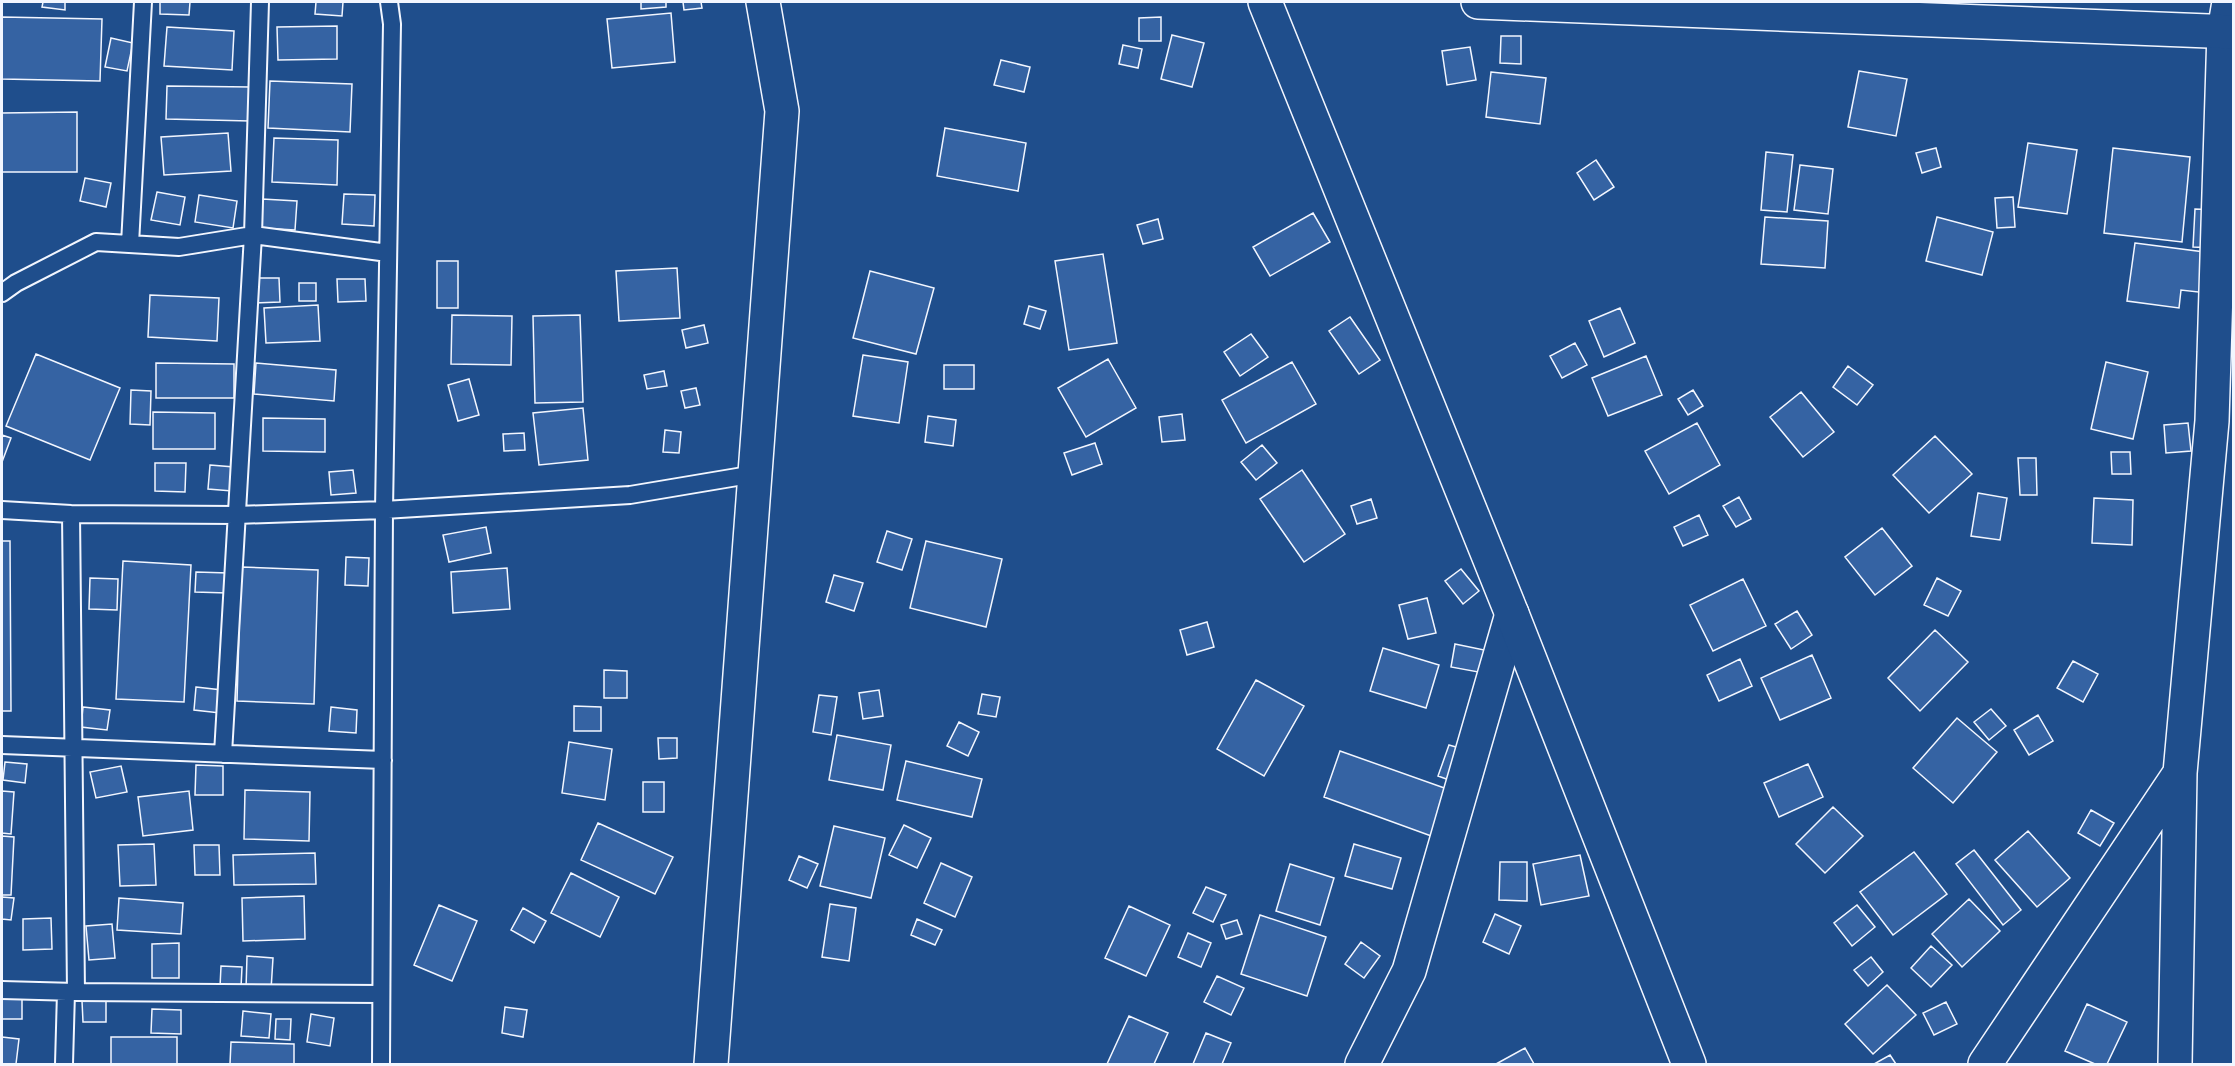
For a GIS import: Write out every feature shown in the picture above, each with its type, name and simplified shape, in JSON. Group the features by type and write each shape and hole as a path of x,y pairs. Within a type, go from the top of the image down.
{"street":[{"path":"711,1065 782,111 763,2"},
{"path":"1265,2 1512,614 1689,1065"},
{"path":"1478,2 2229,22 2223,422 2180,774 2175,1065"},
{"path":"1362,1065 1409,971 1512,614"},
{"path":"1985,1065 2180,774"}],"lane":[{"path":"130,244 143,2"},
{"path":"223,754 253,235 260,2"},
{"path":"381,1065 384,510 392,24 389,2"},
{"path":"2,293 16,283 96,242 179,247 253,235 388,253"},
{"path":"2,510 71,514 237,515 384,510 630,495 755,474"},
{"path":"64,1065 71,992 73,748 71,514"},
{"path":"2,744 382,759"},
{"path":"2,990 381,994"}],"building":[{"path":"43,2 65,2 65,10 42,7"},
{"path":"160,2 190,2 189,15 160,14"},
{"path":"316,2 343,2 342,16 315,14"},
{"path":"641,2 666,2 666,7 641,9"},
{"path":"683,2 701,2 702,8 684,10"},
{"path":"671,13 675,62 612,68 607,19"},
{"path":"2,17 102,19 100,81 2,79"},
{"path":"1161,17 1161,41 1139,41 1139,18"},
{"path":"337,26 337,59 278,60 277,27"},
{"path":"167,27 234,31 232,70 164,66"},
{"path":"1172,35 1204,43 1192,87 1161,79"},
{"path":"1501,36 1521,36 1521,64 1500,63"},
{"path":"111,38 133,43 127,71 105,67"},
{"path":"1123,45 1142,49 1138,68 1119,64"},
{"path":"1470,47 1476,80 1447,85 1442,51"},
{"path":"1001,60 1030,67 1024,92 994,85"},
{"path":"1859,71 1907,79 1896,136 1848,127"},
{"path":"1491,72 1546,78 1540,124 1486,117"},
{"path":"270,81 352,84 350,132 268,128"},
{"path":"167,86 251,87 250,121 166,119"},
{"path":"77,112 77,172 2,172 2,113"},
{"path":"945,128 1026,143 1018,191 937,176"},
{"path":"228,133 231,171 164,175 161,137"},
{"path":"274,138 338,140 337,185 272,182"},
{"path":"2028,143 2077,150 2067,214 2018,207"},
{"path":"1936,148 1941,167 1922,173 1916,153"},
{"path":"2113,148 2190,157 2182,242 2104,233"},
{"path":"1766,152 1793,155 1787,212 1761,210"},
{"path":"1596,160 1614,187 1594,200 1577,173"},
{"path":"1800,165 1833,169 1828,214 1794,210"},
{"path":"85,178 111,183 106,207 80,201"},
{"path":"157,192 185,197 180,225 151,220"},
{"path":"344,194 375,195 374,226 342,224"},
{"path":"199,195 237,201 233,228 195,222"},
{"path":"2013,197 2015,227 1997,228 1995,198"},
{"path":"262,199 297,201 295,230 261,228"},
{"path":"2195,209 2217,210 2216,248 2193,247"},
{"path":"1313,213 1330,242 1270,276 1253,247"},
{"path":"1765,217 1828,221 1825,268 1761,264"},
{"path":"1937,217 1993,232 1982,275 1926,261"},
{"path":"1158,219 1163,239 1143,244 1137,225"},
{"path":"2135,243 2212,253 2207,293 2181,290 2179,308 2127,301"},
{"path":"1103,254 1117,343 1069,350 1055,261"},
{"path":"437,261 458,261 458,308 437,308"},
{"path":"677,268 680,318 619,321 616,271"},
{"path":"870,271 934,288 916,354 853,338"},
{"path":"254,278 279,278 280,302 254,303"},
{"path":"337,279 365,279 366,301 338,302"},
{"path":"299,283 316,283 316,301 299,301"},
{"path":"150,295 219,298 217,341 148,337"},
{"path":"318,305 320,341 266,343 264,308"},
{"path":"1029,306 1046,311 1040,329 1024,324"},
{"path":"1620,308 1635,343 1604,357 1589,321"},
{"path":"452,315 512,316 511,365 451,364"},
{"path":"580,315 583,402 535,403 533,316"},
{"path":"1350,317 1380,360 1359,374 1329,331"},
{"path":"704,325 708,343 686,348 682,330"},
{"path":"1251,334 1268,357 1240,376 1224,352"},
{"path":"1575,343 1587,365 1562,378 1550,356"},
{"path":"36,354 120,388 90,460 6,426"},
{"path":"863,355 908,362 899,423 853,416"},
{"path":"1646,356 1662,395 1608,416 1592,378"},
{"path":"1108,359 1136,408 1086,437 1058,388"},
{"path":"1292,362 1316,404 1246,443 1222,400"},
{"path":"2106,362 2148,372 2133,439 2091,429"},
{"path":"156,363 234,364 234,398 156,398"},
{"path":"256,363 336,370 334,401 254,394"},
{"path":"944,365 974,365 974,389 944,389"},
{"path":"1848,366 1873,385 1857,405 1833,387"},
{"path":"664,371 667,386 647,389 644,375"},
{"path":"469,379 479,415 458,421 448,385"},
{"path":"696,388 700,405 685,408 681,391"},
{"path":"131,390 151,391 150,425 130,424"},
{"path":"1693,390 1703,406 1688,415 1678,399"},
{"path":"1801,392 1834,432 1803,457 1770,417"},
{"path":"583,408 588,460 539,465 533,413"},
{"path":"153,412 215,413 215,449 153,449"},
{"path":"1182,414 1185,440 1162,442 1159,417"},
{"path":"928,416 956,420 953,446 925,442"},
{"path":"263,418 325,419 325,452 263,451"},
{"path":"1697,423 1720,465 1669,494 1645,451"},
{"path":"2188,423 2191,451 2166,453 2164,425"},
{"path":"665,430 681,432 679,453 663,452"},
{"path":"524,433 525,450 504,451 503,434"},
{"path":"2,435 11,438 2,462"},
{"path":"1935,436 1972,474 1929,513 1893,475"},
{"path":"1095,443 1102,464 1072,475 1064,453"},
{"path":"1262,445 1277,463 1256,480 1241,462"},
{"path":"2111,452 2130,452 2131,474 2112,474"},
{"path":"2018,458 2036,458 2037,495 2020,495"},
{"path":"155,463 186,463 185,492 155,491"},
{"path":"210,465 234,467 232,491 208,489"},
{"path":"353,470 356,493 331,495 329,472"},
{"path":"1302,470 1345,534 1304,562 1260,499"},
{"path":"1978,493 2007,498 2000,540 1971,536"},
{"path":"1739,497 1751,519 1736,527 1723,506"},
{"path":"2094,498 2133,500 2132,545 2092,543"},
{"path":"1371,499 1377,518 1357,524 1351,506"},
{"path":"1699,515 1708,535 1683,546 1674,527"},
{"path":"486,527 491,553 449,562 443,535"},
{"path":"1882,528 1912,566 1875,595 1845,557"},
{"path":"887,531 912,539 902,570 877,562"},
{"path":"2,541 10,541 11,711 2,711"},
{"path":"926,541 1002,559 986,627 910,608"},
{"path":"346,557 369,558 368,586 345,585"},
{"path":"123,561 191,565 184,702 116,699"},
{"path":"241,567 318,570 314,704 237,701"},
{"path":"507,568 510,609 453,613 451,572"},
{"path":"1461,569 1479,591 1463,604 1445,581"},
{"path":"196,572 228,573 227,593 195,592"},
{"path":"834,575 863,583 854,611 826,602"},
{"path":"90,578 118,579 117,610 89,609"},
{"path":"1937,578 1961,591 1948,616 1924,605"},
{"path":"1743,579 1766,626 1713,651 1690,605"},
{"path":"1427,598 1436,633 1408,639 1399,605"},
{"path":"1797,611 1812,635 1791,649 1775,624"},
{"path":"1207,622 1214,647 1187,655 1180,630"},
{"path":"1935,630 1968,662 1920,711 1888,678"},
{"path":"1455,644 1494,652 1489,674 1451,667"},
{"path":"1383,648 1439,665 1426,708 1370,691"},
{"path":"1812,655 1831,698 1780,720 1761,678"},
{"path":"1740,659 1752,686 1719,701 1707,675"},
{"path":"2073,661 2098,674 2083,702 2057,688"},
{"path":"604,670 627,671 627,698 604,698"},
{"path":"1256,680 1304,706 1264,776 1217,749"},
{"path":"196,687 222,690 220,713 194,710"},
{"path":"879,690 883,716 863,719 859,693"},
{"path":"982,694 1000,697 996,717 978,714"},
{"path":"819,695 837,697 831,735 813,732"},
{"path":"574,706 601,707 601,731 574,731"},
{"path":"83,707 110,710 107,730 81,727"},
{"path":"331,707 357,710 356,733 329,731"},
{"path":"1991,709 2006,726 1989,740 1974,722"},
{"path":"2038,715 2053,741 2029,755 2014,730"},
{"path":"1957,718 1997,752 1953,803 1913,768"},
{"path":"959,722 979,732 968,756 947,746"},
{"path":"837,735 891,745 883,790 829,780"},
{"path":"658,738 677,738 677,758 659,759"},
{"path":"569,742 612,749 605,800 562,793"},
{"path":"1449,745 1463,749 1452,781 1438,776"},
{"path":"1340,751 1450,790 1434,837 1324,797"},
{"path":"906,761 982,779 972,817 897,800"},
{"path":"5,762 27,764 25,783 3,780"},
{"path":"1808,764 1823,797 1779,817 1764,783"},
{"path":"196,765 223,766 223,795 195,795"},
{"path":"121,766 127,792 96,798 90,772"},
{"path":"643,782 664,782 664,812 643,812"},
{"path":"245,790 310,792 309,841 244,839"},
{"path":"2,791 14,792 11,834 2,833"},
{"path":"189,791 193,830 143,836 138,797"},
{"path":"1833,807 1863,836 1825,873 1796,844"},
{"path":"2091,810 2114,823 2100,846 2078,833"},
{"path":"598,823 673,857 655,894 581,860"},
{"path":"904,825 931,838 917,868 889,855"},
{"path":"834,826 885,838 871,898 820,886"},
{"path":"2028,831 2070,878 2037,907 1995,860"},
{"path":"2,836 14,837 11,895 2,895"},
{"path":"154,844 156,885 120,886 118,845"},
{"path":"1354,844 1401,858 1392,889 1345,876"},
{"path":"194,845 219,845 220,875 195,875"},
{"path":"1974,850 2021,910 2003,925 1956,864"},
{"path":"1914,852 1947,894 1893,935 1860,892"},
{"path":"315,853 316,884 234,885 233,855"},
{"path":"1580,855 1589,896 1541,905 1533,864"},
{"path":"799,856 818,864 807,888 789,880"},
{"path":"1500,862 1527,862 1527,901 1499,900"},
{"path":"941,863 972,877 955,917 924,903"},
{"path":"1290,864 1334,878 1320,925 1276,911"},
{"path":"571,873 619,897 600,937 551,913"},
{"path":"1206,887 1226,895 1213,922 1193,913"},
{"path":"304,896 305,939 243,941 242,898"},
{"path":"2,897 14,898 11,920 2,919"},
{"path":"119,898 183,903 181,934 117,930"},
{"path":"1969,899 2000,931 1962,967 1932,934"},
{"path":"830,904 856,908 849,961 822,957"},
{"path":"439,905 477,921 452,981 414,965"},
{"path":"1857,905 1875,927 1852,946 1834,923"},
{"path":"1129,906 1170,925 1146,976 1105,958"},
{"path":"523,908 546,921 534,943 511,930"},
{"path":"1495,914 1521,926 1509,954 1483,942"},
{"path":"1260,915 1326,937 1307,996 1241,974"},
{"path":"51,918 52,949 23,950 23,919"},
{"path":"917,919 942,930 935,945 911,935"},
{"path":"1237,920 1242,934 1226,939 1221,925"},
{"path":"112,924 115,958 89,960 86,926"},
{"path":"1188,933 1211,943 1201,967 1178,957"},
{"path":"1361,942 1380,956 1364,978 1345,964"},
{"path":"179,943 179,978 152,978 152,944"},
{"path":"1931,946 1952,965 1931,987 1911,968"},
{"path":"247,956 273,958 271,990 246,989"},
{"path":"1871,957 1883,972 1868,986 1854,970"},
{"path":"221,966 242,967 241,988 220,987"},
{"path":"1217,976 1244,988 1231,1015 1204,1002"},
{"path":"1887,985 1916,1015 1873,1054 1845,1024"},
{"path":"2,996 22,997 22,1019 2,1019"},
{"path":"82,1001 106,1001 106,1022 83,1022"},
{"path":"1946,1002 1957,1024 1934,1035 1923,1013"},
{"path":"2087,1004 2127,1022 2107,1064 2095,1064 2065,1051"},
{"path":"505,1007 527,1010 523,1037 502,1033"},
{"path":"152,1009 181,1010 181,1034 151,1033"},
{"path":"243,1011 271,1014 269,1038 241,1036"},
{"path":"311,1014 334,1018 330,1046 307,1042"},
{"path":"1129,1016 1168,1033 1154,1064 1107,1064"},
{"path":"276,1019 291,1019 290,1040 275,1039"},
{"path":"1206,1033 1231,1043 1222,1064 1193,1064"},
{"path":"2,1037 19,1039 16,1064 2,1064"},
{"path":"111,1037 177,1037 177,1064 111,1064"},
{"path":"231,1042 294,1044 294,1064 230,1064"},
{"path":"1525,1048 1534,1064 1496,1064"},
{"path":"1890,1055 1896,1064 1874,1064"}]}
